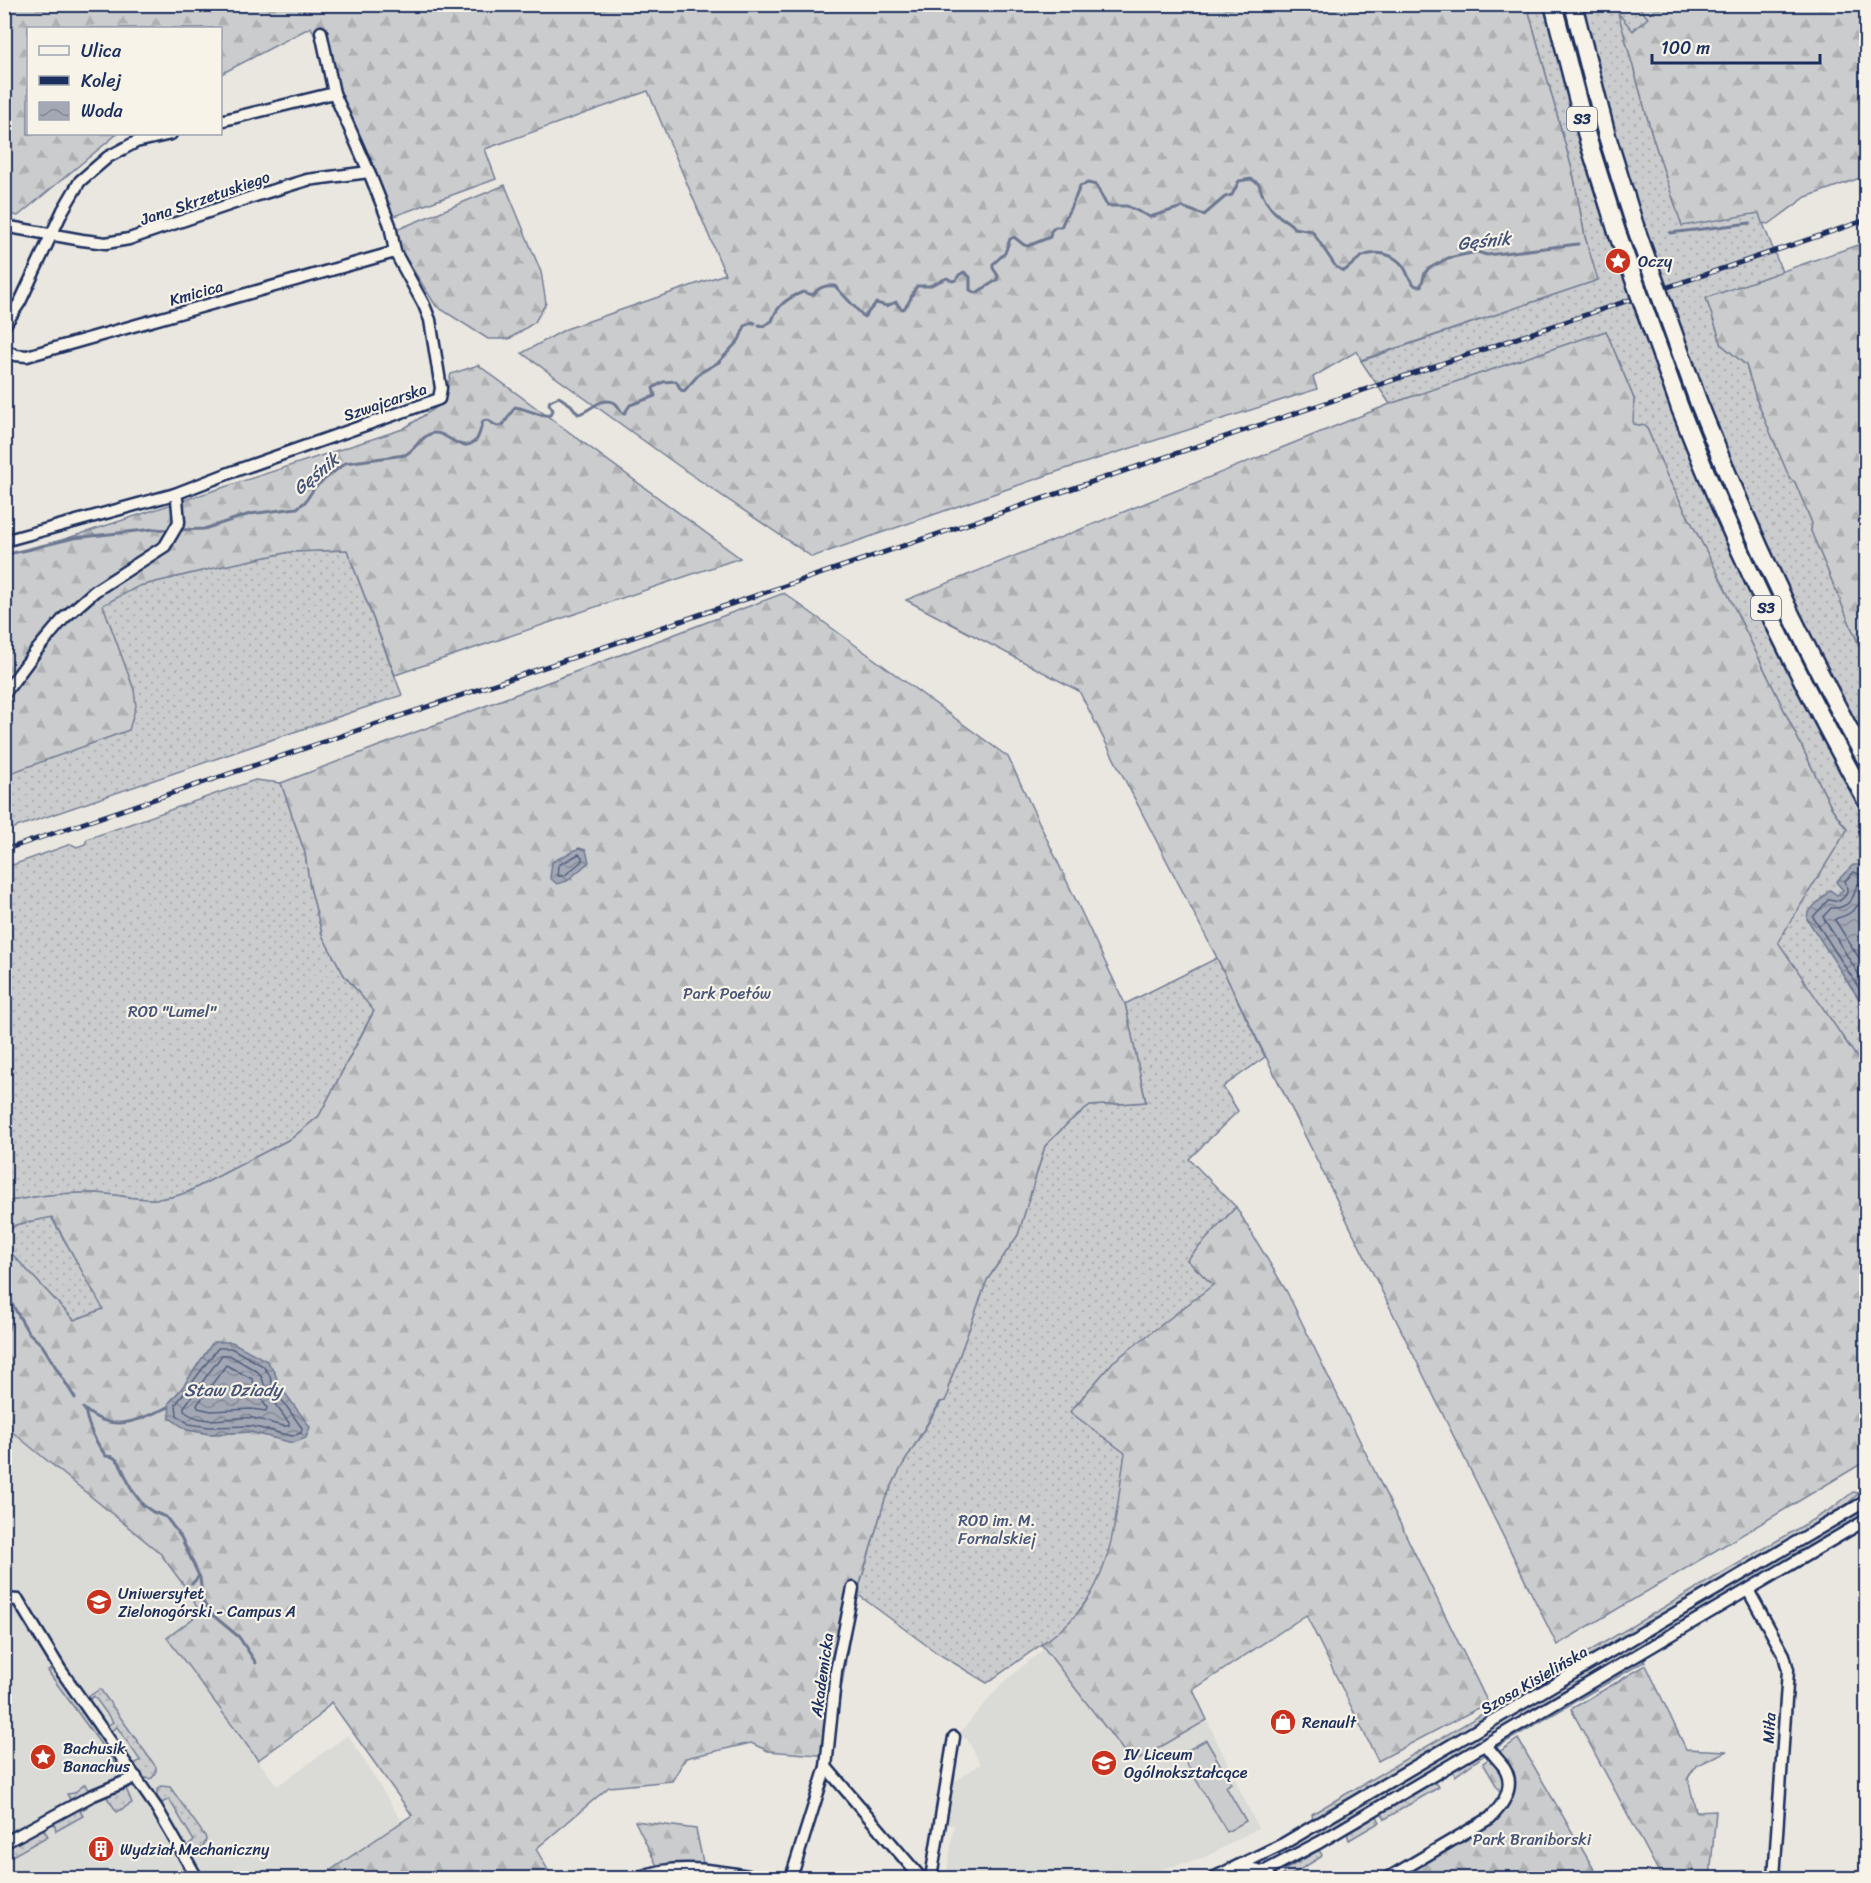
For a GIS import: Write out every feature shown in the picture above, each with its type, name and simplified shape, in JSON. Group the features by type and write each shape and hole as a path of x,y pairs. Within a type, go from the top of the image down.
{"highway":[{"name":"S3","path":"1552,4 1588,140 1617,232 1680,408 1722,512 1787,654 1866,800"},
{"name":"S3","path":"1573,4 1607,136 1635,226 1698,401 1769,570 1824,683 1866,760"}],"street":[{"name":"Szwajcarska","path":"4,541 175,494 439,399 441,388 430,320 395,252 390,225 334,93 321,32"},
{"path":"222,121 334,93"},
{"path":"4,326 21,302 51,235 80,181 108,157 136,142 167,135"},
{"name":"Jana Skrzetuskiego","path":"4,226 106,243 129,239 307,180 369,172"},
{"name":"Kmicica","path":"4,349 15,355 27,356 395,252"},
{"path":"4,694 64,618 95,591 165,546 179,522 175,494"},
{"name":"Szosa Kisielińska","path":"1213,1878 1272,1850 1866,1501"},
{"name":"Szosa Kisielińska","path":"1252,1878 1269,1875 1866,1520"},
{"name":"Akademicka","path":"791,1878 826,1767 836,1671 852,1588"},
{"name":"Miła","path":"1748,1590 1784,1655 1788,1670 1774,1878"},
{"path":"4,1599 18,1600 60,1669 165,1821 197,1878"},
{"path":"931,1878 954,1737"},
{"path":"1388,1878 1490,1818 1500,1808 1506,1798 1509,1781 1503,1767 1486,1744"},
{"path":"826,1767 921,1878"},
{"path":"4,1843 66,1809 136,1777"},
{"path":"1238,1866 1269,1875 1268,1856 1272,1850"},
{"path":"638,1878 693,1869 709,1869 759,1878"}],"shaded area":[{"name":"Uniwersytet Zielonogórski - Campus A","path":"4,1317 188,1591 200,1613 167,1638 277,1786 348,1735 411,1836 353,1878 5,1878"},
{"name":"IV Liceum Ogólnokształcące","path":"1044,1649 1133,1762 1207,1720 1258,1828 1206,1857 1130,1878 946,1878 954,1825 946,1824 950,1792 954,1782 981,1764 967,1739 959,1734 1001,1684"}],"green space":[{"path":"4,5 1527,5 1573,173 1585,237 1598,280 1361,360 1357,351 1313,377 1317,389 1062,470 812,557 683,469 522,353 566,329 725,274 648,91 485,149 496,179 386,219 311,27 222,73 222,27 27,27 27,135 116,135 18,216 5,213"},
{"path":"1527,5 1637,5 1648,18 1632,31 1619,15 1653,138 1682,225 1759,213 1782,272 1706,298 1722,345 1746,365 1757,401 1790,478 1795,482 1812,523 1811,531 1866,662 1866,1071 1777,942 1847,829 1831,807 1717,572 1667,476 1646,426 1632,424 1634,399 1606,331 1390,404 1361,361 1597,280 1585,237 1573,173"},
{"path":"1637,5 1866,5 1866,176 1806,197 1769,224 1762,223 1759,213 1682,226 1653,138 1618,13 1633,31 1648,18"},
{"path":"505,185 541,272 546,303 535,322 509,339 488,339 436,306 403,254 396,230"},
{"path":"1866,242 1866,662 1811,531 1812,523 1795,482 1790,479 1757,401 1746,365 1722,345 1706,298"},
{"path":"1606,331 1634,399 1633,424 1646,426 1667,476 1717,572 1831,807 1847,830 1778,942 1866,1071 1866,1461 1557,1645 1217,958 1079,691 906,600 1390,404"},
{"path":"478,365 740,558 395,675 347,550 290,552 139,586 103,605 134,690 136,706 129,730 5,775 5,555 31,550 403,429 443,403 451,374"},
{"path":"347,550 402,695 5,831 4,775 129,730 134,690 102,605 139,586 214,568 290,552"},
{"name":"Park Poetów","path":"784,593 1008,757 1125,1004 1146,1102 1090,1106 1070,1121 1045,1146 1018,1235 987,1280 945,1401 940,1402 885,1499 857,1594 830,1756 768,1751 751,1743 686,1758 672,1781 609,1787 536,1849 551,1878 319,1878 412,1815 331,1702 318,1717 258,1760 167,1638 200,1613 188,1591 160,1553 5,1426 5,1331 11,1325 5,1317 5,1235 5,1202 48,1195 81,1193 162,1199 188,1192 292,1138 319,1116 374,1011 344,975 323,937 310,887 305,853 281,783","holes":["52,1217 103,1309 74,1320 11,1253 5,1235 15,1225","274,1371 279,1385 309,1427 293,1443 251,1432 209,1434 169,1403 182,1388"]},
{"name":"ROD \"Lumel\"","path":"255,780 281,783 305,853 310,887 323,937 344,975 374,1010 319,1116 292,1138 188,1192 174,1196 151,1199 81,1193 48,1195 5,1202 4,868 71,844 77,847 85,844 87,839"},
{"name":"ROD im. M. Fornalskiej","path":"1217,958 1265,1057 1223,1087 1238,1111 1189,1159 1236,1207 1187,1260 1214,1285 1113,1362 1070,1412 1125,1453 1116,1524 1108,1558 1094,1590 1069,1625 987,1683 937,1653 857,1594 885,1499 902,1466 949,1392 948,1387 987,1280 1018,1235 1045,1146 1070,1121 1090,1106 1146,1102 1125,1004"},
{"path":"1236,1207 1287,1292 1488,1703 1378,1761 1306,1615 1193,1690 1207,1720 1133,1763 1041,1644 1065,1626 1083,1606 1096,1584 1106,1560 1112,1535 1125,1453 1070,1412 1113,1362 1213,1285 1187,1260"},
{"path":"51,1217 104,1309 74,1320 11,1253 5,1235 15,1225"},
{"path":"1853,1492 1859,1493 1831,1515 1313,1820 1312,1814 1831,1509"},
{"path":"1866,1507 1866,1513 1321,1835 1319,1829"},
{"path":"1643,1659 1645,1661 1497,1747 1498,1744"},
{"path":"1646,1665 1686,1749 1727,1751 1696,1766 1688,1778 1696,1812 1716,1811 1710,1878 1662,1878 1571,1709"},
{"path":"52,1668 122,1768 118,1768 52,1677 48,1671"},
{"path":"100,1689 156,1767 156,1773 152,1778 143,1777 139,1773 134,1765 140,1760 117,1727 109,1732 107,1726 113,1722 94,1696 90,1699 88,1697"},
{"name":"Park Braniborski","path":"1518,1739 1599,1878 1420,1878 1415,1870 1509,1807 1483,1763"},
{"path":"1206,1740 1231,1783 1226,1787 1246,1821 1227,1832 1181,1754"},
{"path":"1481,1754 1486,1754 1455,1776 1453,1771"},
{"path":"1434,1782 1439,1787 1385,1819 1382,1813"},
{"path":"85,1784 89,1792 71,1801 67,1794 74,1793"},
{"path":"125,1786 132,1803 117,1812 106,1796 88,1804 87,1802"},
{"path":"161,1786 170,1787 205,1836 203,1847 193,1852 188,1849 194,1841 169,1799 162,1803 157,1797 157,1790"},
{"path":"85,1804 87,1807 80,1811 83,1816 56,1831 54,1820"},
{"path":"1377,1816 1380,1822 1349,1840 1347,1833"},
{"path":"635,1821 696,1829 705,1872 661,1874"},
{"path":"38,1829 44,1830 48,1836 5,1860 5,1848"},
{"path":"1319,1850 1321,1857 1286,1878 1282,1878 1285,1870"}],"water":[{"path":"579,848 586,850 589,862 567,881 557,884 550,878 552,862"},
{"path":"1853,865 1861,865 1866,875 1866,1010 1807,919 1808,912 1830,890 1837,895 1843,890 1836,882"},
{"name":"Staw Dziady","path":"213,1342 232,1342 267,1361 279,1385 310,1427 306,1438 293,1443 251,1432 209,1434 187,1430 170,1418 169,1403"}],"waterway":[{"name":"Gęśnik","path":"759,325 763,326 772,321 780,306 793,297 803,292 813,295 820,288 828,286 835,286 864,317 876,303 887,306 896,302 903,309 917,286 929,286 947,278 952,281 956,280 964,272 970,277 970,290 976,293 997,280 998,276 993,264 1005,253 1010,239 1014,237 1028,246 1050,237 1055,227 1061,227 1080,186 1088,183 1096,185 1107,206 1127,206 1150,217 1182,207 1204,215 1225,197 1232,195 1239,181 1251,179 1259,184 1266,201 1279,216 1294,228 1312,231 1336,267 1344,271 1363,256 1374,253 1385,254 1399,262 1416,286 1421,286 1428,269 1448,258 1477,252 1487,255 1578,244"},
{"name":"Gęśnik","path":"1670,233 1750,223"},
{"name":"Gęśnik","path":"177,530 204,529 250,514 297,508 305,502 315,487 345,463 405,455 426,436 436,433 459,444 471,444 477,439 483,421 487,420 497,426 503,425 515,407 541,415 550,415 553,410 549,404 550,401 559,397 571,405 578,414 605,401 615,403 624,414 630,405 655,396 653,388 663,382 676,381 684,391 700,373 719,362 739,340 745,326 752,322 755,323"},
{"name":"Gęśnik","path":"4,555 74,538 154,529 170,530"},
{"path":"4,1290 28,1332 42,1345 75,1398"},
{"path":"83,1408 94,1416 115,1423 136,1420 169,1407"},
{"path":"85,1410 99,1445 106,1456 113,1457 119,1462 132,1490 143,1505 166,1517 181,1537 200,1578 203,1601 209,1612 239,1637 256,1663"},
{"path":"192,1584 199,1576"}],"railway":[{"path":"4,850 1866,220"}],"place":[{"name":"Oczy","path":"1618,261"},
{"name":"Uniwersytet Zielonogórski - Campus A","path":"99,1602"},
{"name":"Renault","path":"1283,1722"},
{"name":"Bachusik Banachus","path":"43,1757"},
{"name":"IV Liceum Ogólnokształcące","path":"1104,1763"},
{"name":"Wydział Mechaniczny","path":"101,1849"}]}
